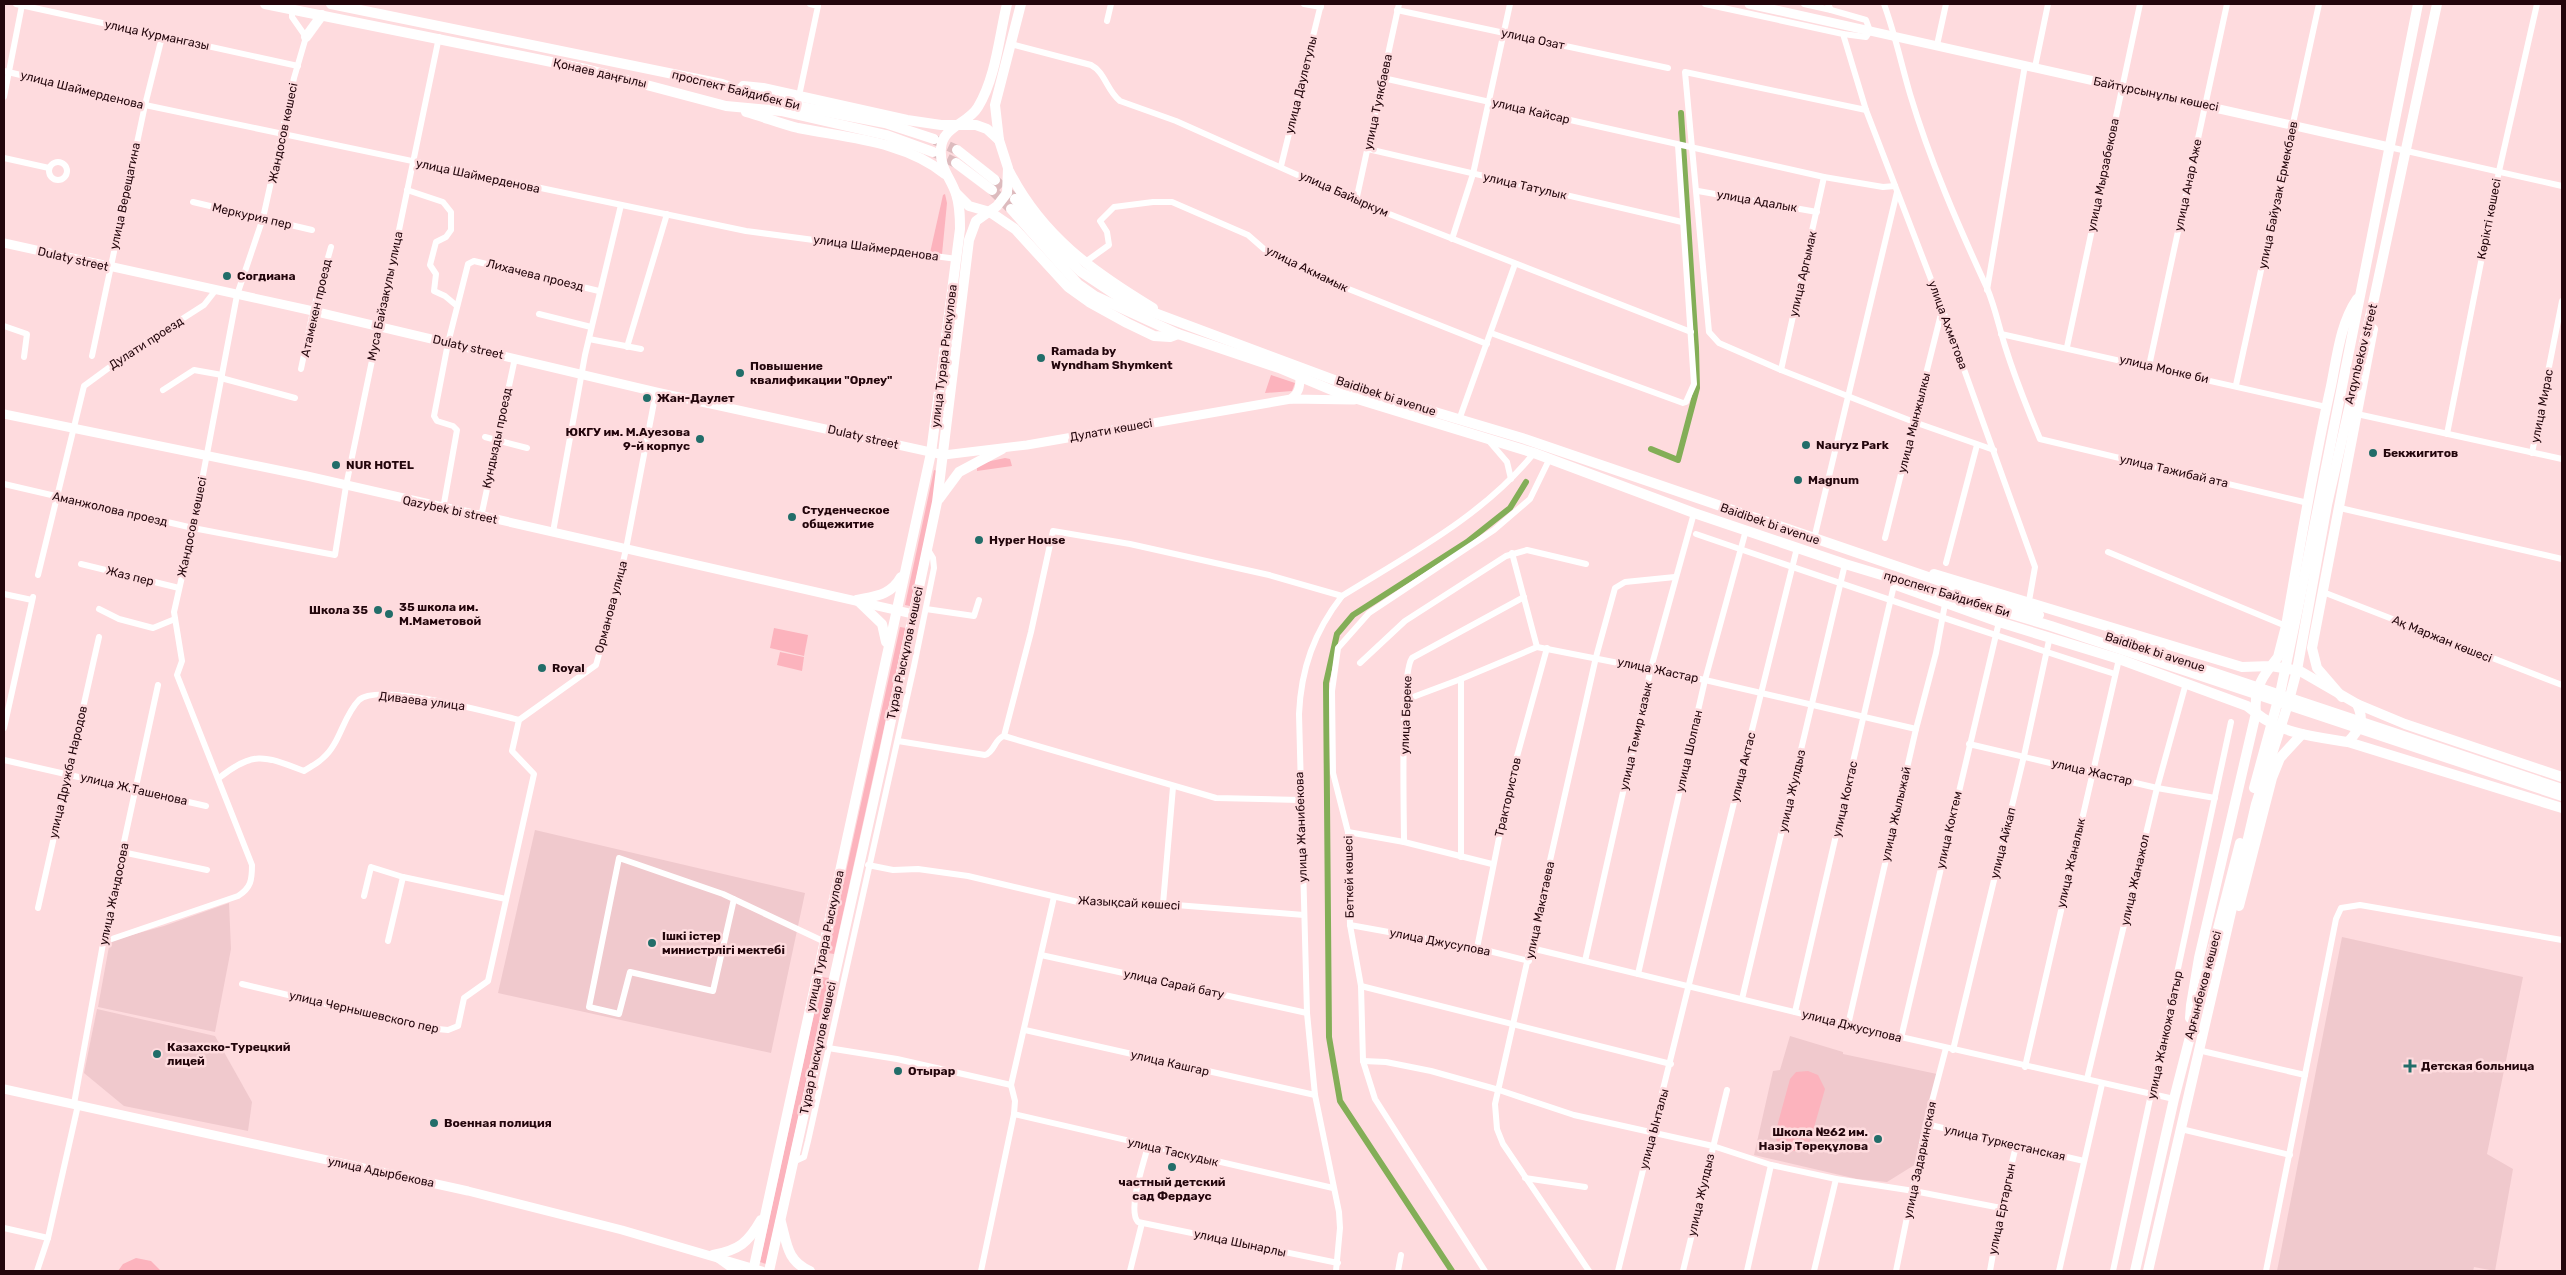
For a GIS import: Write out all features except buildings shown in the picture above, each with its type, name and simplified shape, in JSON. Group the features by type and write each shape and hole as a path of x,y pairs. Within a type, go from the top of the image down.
{"main road":[{"name":"Қонаев даңғылы","path":"265,4 291,7 322,16 439,37 586,69 726,106 781,111 886,135 933,152"},
{"name":"проспект Байдибек Би","path":"331,4 722,84 781,103 885,123 934,139"},
{"path":"945,174 941,148 946,134 977,108 988,87 1007,4"},
{"path":"1011,44 1020,4"},
{"name":"Байтұрсынұлы көшесі","path":"1749,4 2205,104 2389,147"},
{"name":"Arqynbekov street","path":"2190,1034 2281,690 2418,4"},
{"name":"Arqynbekov street","path":"2374,298 2437,4"},
{"path":"306,37 322,16"},
{"name":"Тұрар Рыскұлов көшесі","path":"769,1271 836,966 888,759 913,614 937,502 969,240 976,221 990,212 1007,193 1008,168 999,140 995,105 1011,44"},
{"path":"722,84 763,88 907,120 940,125 959,124 981,127 999,140"},
{"path":"726,106 796,127 877,143 928,160 945,174 956,193 969,206 990,212 1016,229 1068,288 1126,323 1154,336 1170,337 1178,334"},
{"path":"957,150 995,180"},
{"path":"956,162 992,190"},
{"path":"1008,168 1021,194 1070,252 1116,286 1176,322"},
{"path":"956,193 960,208 957,259"},
{"name":"Baidibek bi avenue","path":"1359,400 1178,334 1103,300 1078,284 1013,204 1080,271 1128,304 1361,390 1524,439 1814,540 2363,725 2562,789"},
{"name":"Dulaty street","path":"4,244 313,311 583,373 656,392 888,442 931,454"},
{"name":"улица Турара Рыскулова","path":"931,454 957,259"},
{"path":"2190,1034 2190,1005 2199,958 2256,713 2255,698 2262,678 2278,657 2286,626 2326,407 2349,311 2360,294"},
{"path":"2342,697 2313,660 2313,635 2340,508 2373,332 2374,298"},
{"name":"Арғынбеков көшесі","path":"2150,1271 2198,1050 2256,804 2297,670 2329,496 2374,298"},
{"path":"1291,399 1298,394 1300,377"},
{"name":"Дулати көшесі","path":"931,454 944,455 1002,449 1291,399 1359,400"},
{"name":"проспект Байдибек Би","path":"1359,400 1534,453 1694,513 1892,581 2051,626 2250,687"},
{"name":"Qazybek bi street","path":"4,414 73,430 206,455 913,614"},
{"path":"937,502 959,472 1002,449"},
{"name":"Тұрар Рыскұлов көшесі","path":"896,610 931,454"},
{"path":"857,600 890,591 898,583 908,563"},
{"path":"1898,568 1952,578 2242,667 2272,666 2300,671 2342,697 2405,724 2528,768 2562,777"},
{"path":"1892,581 1945,604 2119,659 2247,706 2268,723 2285,730 2348,742 2562,808"},
{"path":"857,600 878,618 884,629 885,663"},
{"name":"улица Турара Рыскулова","path":"756,1270 766,1213 896,610"},
{"path":"2348,742 2361,727 2360,712 2357,704"},
{"name":"Baidibek bi avenue","path":"2363,725 2562,796"},
{"path":"2202,1034 2220,984 2272,778 2280,758 2302,734"},
{"path":"820,963 836,966"},
{"name":"Арғынбеков көшесі","path":"2135,1271 2190,1034"},
{"name":"улица Адырбекова","path":"4,1089 468,1191 714,1256 756,1270"},
{"path":"714,1256 739,1248 750,1237 766,1213"},
{"path":"780,1220 789,1253 798,1266 810,1271"},
{"path":"714,1256 737,1271"}],"street":[{"path":"4,97 19,4"},
{"name":"улица Курмангазы","path":"19,4 298,66"},
{"path":"799,96 818,6 810,4"},
{"path":"1107,21 1110,4"},
{"path":"1304,4 1321,6"},
{"path":"1452,239 1473,174 1510,4"},
{"path":"1704,4 1843,34 1866,37 1870,31 1866,20 1829,7 1804,4"},
{"path":"1884,4 1890,21 1892,36 1899,47 1910,94 1934,163 1962,236 1988,290 2001,334"},
{"path":"1937,45 1946,4"},
{"path":"2035,67 2048,4"},
{"name":"улица Мырзабекова","path":"2067,347 2140,4"},
{"name":"улица Анар Аже","path":"2149,366 2227,4"},
{"name":"улица Байузак Ермекбаев","path":"2236,385 2319,4"},
{"name":"Көрікті көшесі","path":"2447,434 2499,171 2537,4"},
{"name":"улица Даулетулы","path":"1281,166 1321,6"},
{"path":"291,7 292,17 306,37"},
{"name":"улица Озат","path":"1398,7 1503,33 1668,68"},
{"name":"улица Туякбаева","path":"1356,201 1398,7"},
{"name":"улица Ахметова","path":"1843,34 1866,110 1942,308 2035,567 2029,601"},
{"name":"улица Верещагина","path":"92,356 109,268 162,37"},
{"name":"Жандосов көшесі","path":"103,942 238,896 247,890 252,880 252,865 177,676 182,661 174,612 193,528 237,295 263,218 306,37"},
{"name":"Муса Байзакулы улица","path":"334,555 378,326 412,162 429,93 439,37"},
{"name":"улица Байыркум","path":"1011,44 1091,64 1099,71 1114,95 1120,100 1176,121 1281,166 1356,201 1690,332"},
{"path":"1988,290 2024,64"},
{"name":"улица Шаймерденова","path":"7,72 145,105 746,231 957,259"},
{"path":"1866,110 1685,72 1691,147 1698,191 1709,332 1720,343 1781,370 1914,422 1994,450"},
{"name":"улица Кайсар","path":"1383,78 1691,147"},
{"path":"1491,333 1683,403 1689,399 1694,384 1678,144"},
{"path":"1691,147 1824,177 1896,188 1814,540"},
{"name":"Байтұрсынұлы көшесі","path":"2389,147 2562,186"},
{"name":"улица Татулык","path":"1368,149 1682,222"},
{"path":"4,158 49,168"},
{"name":"улица Аргымак","path":"1781,370 1824,177"},
{"path":"407,190 443,202 451,212 451,230 446,237 436,242 430,265 436,274 434,291 445,296 457,306"},
{"name":"улица Адалык","path":"1698,191 1817,212"},
{"name":"Меркурия пер","path":"193,202 312,230"},
{"name":"улица Акмамык","path":"1084,263 1109,245 1107,232 1100,222 1114,207 1153,202 1172,202 1248,235 1264,249 1341,286 1487,344"},
{"name":"Лихачева проезд","path":"553,532 591,327 621,205"},
{"path":"627,347 667,214"},
{"name":"Атамекен проезд","path":"302,369 313,311 331,247"},
{"name":"Лихачева проезд","path":"443,509 457,433 453,426 435,419 448,343 468,264 474,261 599,291"},
{"path":"1459,420 1515,264"},
{"name":"Дулати проезд","path":"73,430 84,386 90,380 204,305 216,291"},
{"name":"улица Мирас","path":"2532,453 2562,301"},
{"name":"улица Мынжылкы","path":"1885,538 1942,308"},
{"path":"539,314 591,327"},
{"path":"4,326 27,334 24,357"},
{"name":"улица Монке би","path":"2001,334 2067,347 2326,407"},
{"name":"улица Тажибай ата","path":"2001,334 2019,388 2040,439 2308,503"},
{"path":"589,339 641,349"},
{"name":"Кундызды проезд","path":"481,517 515,358"},
{"path":"163,390 194,370 295,398"},
{"name":"Орманова улица","path":"519,720 596,665 614,602 626,548 656,392"},
{"path":"2357,414 2562,459"},
{"path":"38,575 73,430"},
{"path":"485,437 527,448"},
{"path":"1487,438 1508,462 1511,479"},
{"path":"1946,563 1977,445"},
{"name":"улица Жанибекова","path":"1336,1271 1340,1228 1315,1095 1307,1014 1299,800 1300,687 1306,661 1327,615 1342,596 1472,514 1511,479 1534,453"},
{"name":"Беткей көшесі","path":"1485,1271 1375,1099 1363,1061 1361,986 1350,925 1348,832 1333,773 1332,691 1338,648 1368,613 1494,530 1530,498 1549,460"},
{"name":"Аманжолова проезд","path":"4,484 193,528 334,555"},
{"path":"2340,508 2562,558"},
{"name":"улица Темир казык","path":"1585,961 1651,668 1694,513"},
{"name":"улица Шолпан","path":"1638,974 1705,680 1739,548 1746,530"},
{"path":"1004,736 1031,632 1053,531 1130,544 1270,575 1342,596"},
{"path":"1696,534 1839,584 1891,599 1942,619 2115,674"},
{"path":"793,1162 804,1157 868,865 888,759 898,741 934,568 933,558 928,548"},
{"name":"улица Актас","path":"1690,987 1797,548"},
{"path":"1360,663 1405,621 1512,553 1536,551 1586,564"},
{"path":"2108,552 2286,626"},
{"path":"1512,553 1536,647"},
{"name":"Жаз пер","path":"81,564 179,588"},
{"name":"улица Жулдыз","path":"1742,999 1845,564"},
{"name":"улица Макатаева","path":"1588,1271 1503,1144 1497,1130 1495,1104 1529,961 1596,657 1615,588 1619,584 1675,577"},
{"name":"улица Коктас","path":"1795,1012 1891,599 1892,581"},
{"name":"Ақ Маржан көшесі","path":"2323,592 2562,685"},
{"path":"4,594 32,599 4,728"},
{"name":"улица Береке","path":"1404,842 1405,700 1408,664 1412,658 1524,596"},
{"path":"913,614 925,612 974,616 979,600"},
{"name":"улица Жылыжай","path":"1848,1025 1916,730 1936,653 1945,604"},
{"path":"99,609 119,619 153,628 175,619"},
{"name":"улица Коктем","path":"1901,1038 1999,622"},
{"name":"улица Айкап","path":"1950,1049 2024,756 2050,636"},
{"name":"улица Дружба Народов","path":"38,908 99,637"},
{"name":"улица Жастар","path":"1405,700 1461,680 1536,647 1596,657 1761,692 1916,730"},
{"name":"Трактористов","path":"1477,948 1492,864 1511,778 1547,648"},
{"name":"улица Жаналык","path":"2025,1067 2119,659"},
{"path":"1461,680 1461,857"},
{"name":"улица Жанажол","path":"2087,1079 2157,788 2186,683"},
{"name":"улица Жандосова","path":"37,1271 48,1238 76,1105 103,942 158,686"},
{"name":"Диваева улица","path":"219,778 243,762 260,757 272,759 304,771 325,757 355,706 366,695 382,694 453,702 519,720"},
{"path":"364,896 371,867 403,878 506,899 534,774 512,751 519,720"},
{"name":"улица Жанкожа батыр","path":"2113,1271 2231,722"},
{"path":"898,741 985,755 991,752 998,739 1004,736 1086,759 1173,787 1216,798 1299,800"},
{"name":"улица Жастар","path":"1969,744 2157,788 2214,798"},
{"name":"улица Ж.Ташенова","path":"4,760 206,806"},
{"path":"1163,904 1173,787"},
{"path":"1348,832 1404,842 1492,864"},
{"path":"122,852 207,870"},
{"path":"734,899 713,991 630,972 619,1014 589,1007 618,858 734,899 825,942"},
{"name":"Жазықсай көшесі","path":"868,865 893,870 918,869 968,876 1009,884 1078,902 1163,904 1304,915"},
{"path":"388,941 403,878"},
{"path":"981,1271 1014,1114 1015,1101 1011,1085 1054,897"},
{"name":"улица Чернышевского пер","path":"242,984 427,1028 448,1030 458,1026 464,998 488,981 506,899"},
{"path":"2266,1271 2336,919 2341,908 2360,904 2562,940"},
{"name":"улица Джусупова","path":"1350,925 1477,948 1529,961"},
{"name":"улица Джусупова","path":"1531,948 1901,1038 2174,1100"},
{"name":"улица Сарай бату","path":"1041,955 1307,1014"},
{"path":"1361,986 1671,1064"},
{"name":"улица Ынталы","path":"1618,1271 1690,987"},
{"name":"улица Кашгар","path":"1025,1030 1315,1095"},
{"path":"828,1048 897,1059 1011,1085"},
{"name":"улица Задарьинская","path":"1896,1271 1914,1191 1926,1124 1950,1049"},
{"path":"2198,1050 2305,1075"},
{"path":"1363,1061 1404,1065 1499,1090 1574,1115 1713,1146 1771,1165 1836,1180 1914,1191 2001,1208"},
{"path":"2060,1271 2102,1084"},
{"name":"улица Жулдыз","path":"1683,1271 1727,1090"},
{"name":"улица Таскудык","path":"1014,1114 1333,1188"},
{"name":"улица Туркестанская","path":"1926,1124 2084,1161"},
{"path":"2181,1129 2290,1155"},
{"path":"1130,1271 1142,1223 1135,1220 1134,1212 1148,1146"},
{"name":"улица Ертаргын","path":"1990,1271 2001,1208 2016,1146"},
{"path":"1747,1271 1771,1165"},
{"path":"1525,1178 1585,1187"},
{"path":"1814,1271 1836,1180"},
{"name":"улица Шынарлы","path":"1142,1223 1338,1263"},
{"path":"4,1228 48,1238"},
{"path":"1398,1271 1401,1255"}],"shaded area":[{"path":"945,194 947,203 942,254 930,253 943,195"},
{"path":"1271,375 1295,383 1292,391 1265,393"},
{"path":"1005,458 1010,459 1012,466 977,471 977,464"},
{"path":"934,470 940,472 910,606 905,605"},
{"path":"900,627 906,628 834,954 828,953"},
{"path":"774,628 808,635 804,656 770,648"},
{"path":"780,652 804,657 802,671 777,665"},
{"name":"Ішкі істер министрлігі мектебі","path":"535,830 805,893 771,1053 498,993"},
{"path":"229,903 231,949 215,1032 98,1007 110,941 164,926"},
{"name":"Детская больница","path":"2342,937 2523,977 2487,1154 2513,1169 2495,1271 2474,1267 2473,1271 2277,1271"},
{"path":"822,977 829,978 766,1264 760,1262"},
{"name":"Казахско-Турецкий лицей","path":"97,1009 215,1036 252,1102 248,1131 124,1106 84,1073"},
{"path":"1790,1036 1843,1052 1843,1054 1937,1074 1916,1164 1887,1182 1857,1179 1754,1155 1773,1071 1780,1070"},
{"path":"1808,1071 1818,1075 1825,1089 1809,1145 1798,1150 1788,1151 1780,1146 1775,1134 1790,1079 1796,1072"},
{"path":"136,1258 151,1261 161,1271 118,1271 123,1264"}],"waterway":[{"path":"1651,449 1678,460 1697,388 1681,113"},
{"path":"1452,1271 1340,1101 1329,1037 1326,683 1337,634 1353,615 1467,542 1510,508 1526,482"}],"tunnel":[{"path":"935,140 957,150"},
{"path":"934,152 956,163"},
{"path":"995,180 1015,199"},
{"path":"992,190 1011,209"}],"place":[{"name":"Согдиана","path":"227,276"},
{"name":"Ramada by Wyndham Shymkent","path":"1041,358"},
{"name":"Повышение квалификации \"Орлеу\"","path":"740,373"},
{"name":"Жан-Даулет","path":"647,398"},
{"name":"ЮКГУ им. М.Ауезова 9-й корпус","path":"700,439"},
{"name":"Nauryz Park","path":"1806,445"},
{"name":"Бекжигитов","path":"2373,453"},
{"name":"NUR HOTEL","path":"336,465"},
{"name":"Magnum","path":"1798,480"},
{"name":"Студенческое общежитие","path":"792,517"},
{"name":"Hyper House","path":"979,540"},
{"name":"Школа 35","path":"378,610"},
{"name":"35 школа им. М.Маметовой","path":"389,614"},
{"name":"Royal","path":"542,668"},
{"name":"Ішкі істер министрлігі мектебі","path":"652,943"},
{"name":"Казахско-Турецкий лицей","path":"157,1054"},
{"name":"Детская больница","path":"2410,1066"},
{"name":"Отырар","path":"898,1071"},
{"name":"Военная полиция","path":"434,1123"},
{"name":"Школа №62 им. Назір Төреқұлова","path":"1878,1139"},
{"name":"частный детский сад Фердаус","path":"1172,1167"}]}
